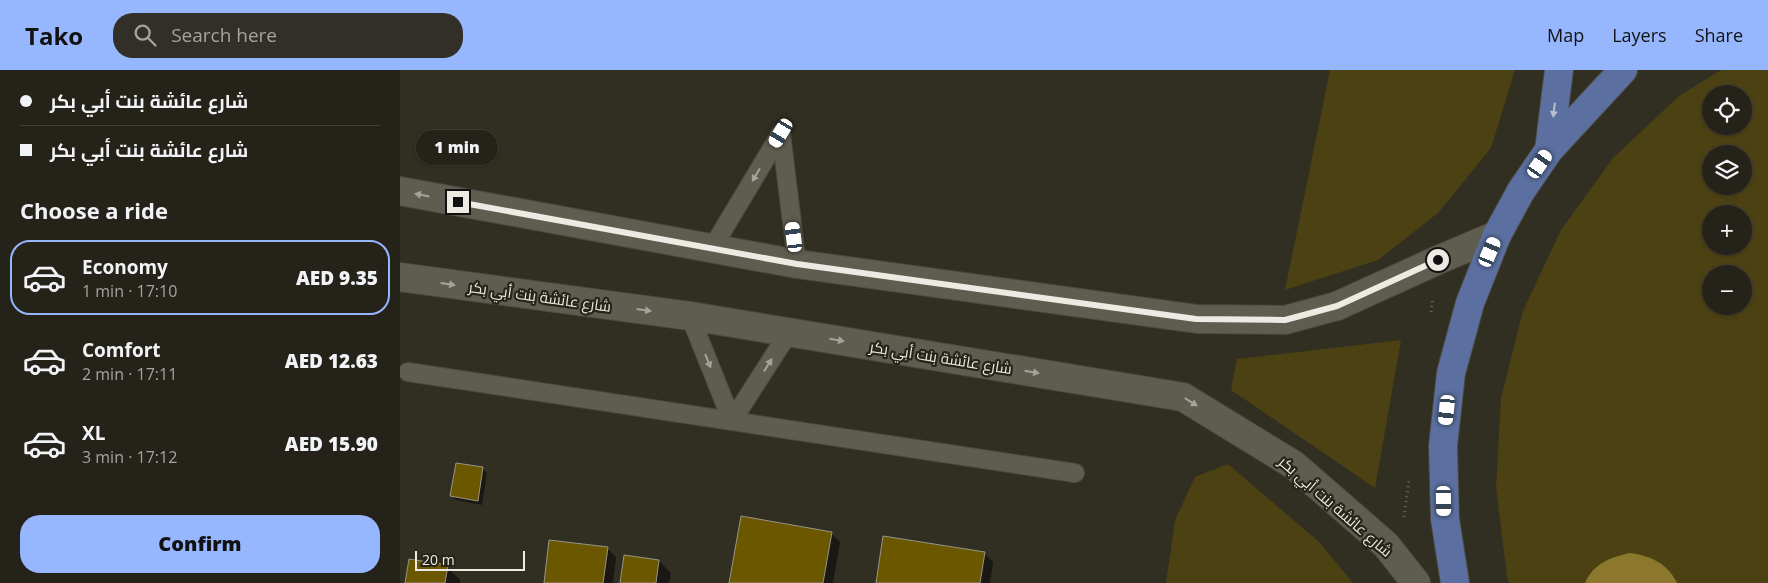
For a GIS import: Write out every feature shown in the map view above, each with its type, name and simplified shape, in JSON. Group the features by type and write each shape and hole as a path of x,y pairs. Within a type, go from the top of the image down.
{"main road":[{"path":"1550,150 1559,70"},
{"path":"1455,583 1445,519 1443,446 1452,374 1470,303 1497,235 1521,191 1550,150 1624,70"}],"street":[{"path":"400,191 711,250 797,264 1196,319 1285,320 1337,306 1497,235"},
{"name":"شارع عائشة بنت أبي بكر","path":"400,278 690,316 1183,397 1294,465 1386,545 1416,583"}],"lane":[{"path":"711,250 781,133 797,264"},
{"path":"690,316 732,421"},
{"path":"732,421 789,332"},
{"path":"408,372 1075,473"}],"shaded area":[{"path":"1330,70 1515,70 1491,148 1438,213 1378,260 1285,290"},
{"path":"1721,70 1768,70 1768,583 1509,583 1496,487 1501,398 1523,311 1561,230 1613,158 1679,96"},
{"path":"1401,340 1375,488 1231,390 1237,359"},
{"path":"1228,464 1318,541 1353,583 1166,583 1175,520 1195,477"},
{"path":"1630,553 1645,556 1658,562 1668,570 1677,583 1585,583 1588,576 1603,562"}],"building":[{"path":"456,463 483,467 478,501 450,496"},
{"path":"741,516 832,532 823,583 729,583"},
{"path":"883,536 985,552 980,583 876,583"},
{"path":"549,540 608,547 603,583 544,583"},
{"path":"624,555 659,560 656,583 620,583"},
{"path":"409,559 448,565 445,583 405,583"}],"route":[{"path":"458,202 711,250 797,264 1196,319 1285,320 1337,306 1438,260"}]}
